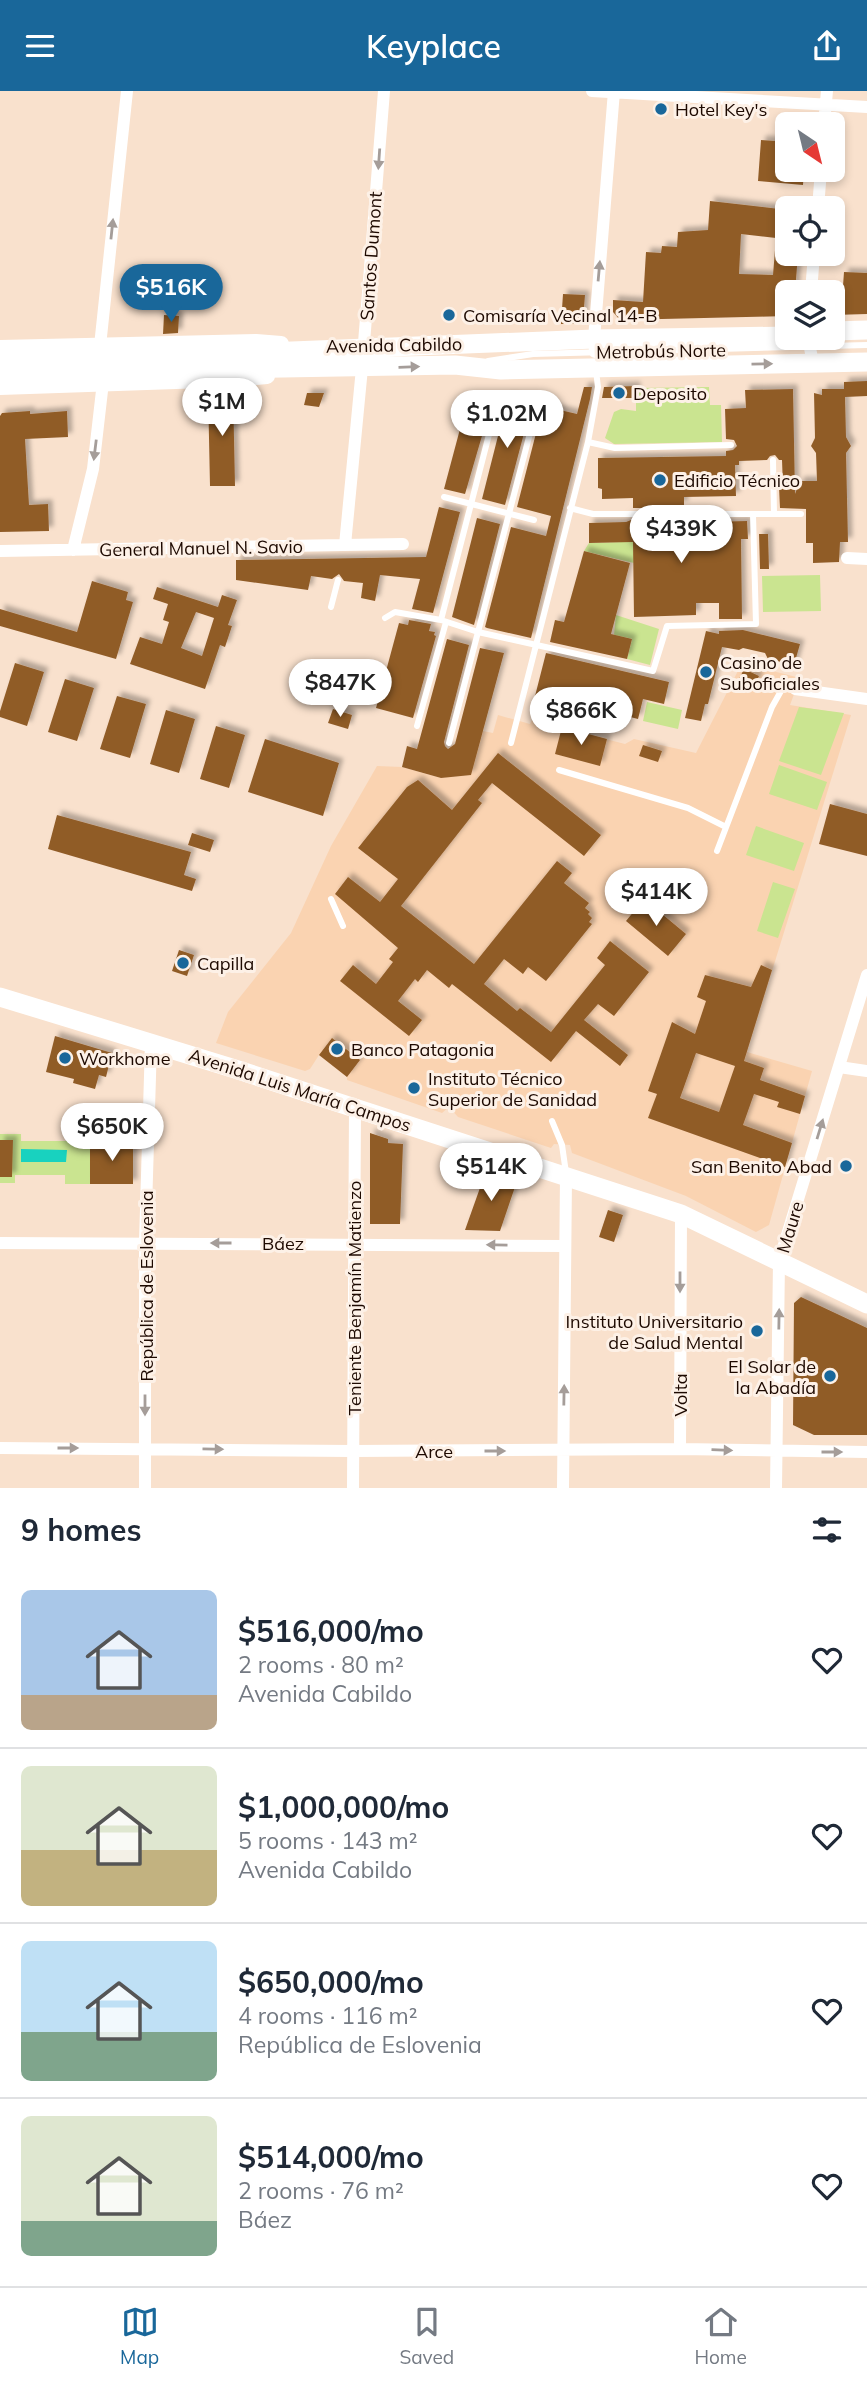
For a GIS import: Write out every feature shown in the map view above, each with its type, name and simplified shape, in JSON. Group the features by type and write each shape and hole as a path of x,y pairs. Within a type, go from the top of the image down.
{"main road":[{"path":"845,331 867,330"},
{"name":"Avenida Cabildo","path":"352,361 455,365 501,370 595,353 775,337"},
{"name":"Avenida Cabildo","path":"352,361 775,350"},
{"name":"Avenida Cabildo","path":"814,350 867,362"},
{"path":"0,360 352,361"},
{"path":"0,373 352,361"},
{"name":"Avenida Luis María Campos","path":"0,997 355,1107 681,1214 867,1304"}],"street":[{"path":"100,346 127,91"},
{"name":"Santos Dumont","path":"344,552 352,361 384,91"},
{"path":"592,91 826,98 867,107"},
{"path":"595,353 614,92"},
{"name":"Avenida Cabildo","path":"0,348 256,342 352,361"},
{"name":"Avenida Cabildo","path":"0,387 235,379 352,361"},
{"path":"73,549 93,469 103,383"},
{"name":"General Manuel N. Savio","path":"0,551 73,549 344,552 403,544"},
{"path":"846,558 867,559"},
{"path":"795,689 867,699"},
{"name":"Maure","path":"776,1488 779,1261 867,975"},
{"name":"República de Eslovenia","path":"145,1488 145,1242 150,1043"},
{"path":"839,1067 867,1071"},
{"name":"Teniente Benjamín Matienzo","path":"353,1488 355,1107"},
{"path":"563,1488 566,1176"},
{"name":"Volta","path":"680,1449 681,1214"},
{"name":"Báez","path":"0,1243 565,1246"},
{"name":"Arce","path":"0,1448 353,1451 680,1449 867,1452"}],"lane":[{"path":"845,338 867,337"},
{"path":"845,347 867,345"},
{"path":"511,743 588,442 598,387 595,353"},
{"path":"449,743 540,395"},
{"path":"417,726 499,397"},
{"path":"588,442 615,448 731,445"},
{"path":"773,460 774,514"},
{"path":"444,497 534,520"},
{"path":"570,508 593,514 801,514"},
{"path":"385,618 395,612 444,621 478,632 653,671 667,626 755,624 753,514"},
{"path":"331,607 338,580"},
{"path":"717,851 772,706 788,685 795,689"},
{"path":"559,770 688,808 726,827"},
{"path":"331,899 343,926"},
{"path":"552,1121 562,1145 566,1176"}],"shaded area":[{"path":"742,663 800,678 790,705 851,715 747,1052 812,1071 769,1225 756,1232 686,1196 572,1153 570,1145 554,1144 551,1148 458,1117 449,1107 442,1113 347,1080 347,1077 319,1055 310,1069 305,1071 216,1043 228,1012 291,933 331,846 377,766 402,767 441,778 483,731 493,733 498,715 530,724 532,720 625,744 634,739 696,753"}],"green space":[{"path":"709,387 710,405 721,405 722,442 614,444 605,438 614,412 621,409 636,411 636,388"},
{"path":"621,522 633,522 634,563 584,551 589,543 621,542"},
{"path":"820,575 821,611 763,612 762,576"},
{"path":"616,615 659,629 650,665 627,659 632,639 614,635"},
{"path":"647,702 682,710 678,729 643,721"},
{"path":"799,707 844,713 821,775 779,761"},
{"path":"779,765 827,782 817,810 769,794"},
{"path":"756,826 804,843 794,871 746,855"},
{"path":"773,882 795,889 778,938 757,931"},
{"path":"0,1134 21,1134 21,1141 90,1141 90,1184 65,1184 65,1175 15,1175 15,1183 0,1183"}],"water":[{"path":"21,1149 67,1150 66,1162 21,1162"}],"building":[{"path":"761,140 775,141 775,182 803,182 803,185 758,181"},
{"path":"710,201 775,208 775,238 741,234 739,274 773,275 775,250 775,266 797,266 796,280 775,280 775,316 620,320 613,312 613,300 643,302 646,252 661,253 662,246 677,247 678,232 708,230"},
{"path":"844,272 867,273 867,314 845,315"},
{"path":"563,294 585,295 583,319 575,324 561,324"},
{"path":"164,315 179,316 178,333 163,334"},
{"path":"867,381 867,396 845,397 846,437 851,446 846,453 848,542 840,542 839,562 813,563 813,543 806,543 806,509 780,508 779,487 783,487 782,460 775,455 767,460 739,461 739,465 735,465 736,496 684,497 684,505 669,505 669,508 633,508 633,498 602,499 602,489 598,488 598,458 726,456 726,451 737,446 734,440 726,439 725,409 746,408 745,390 793,389 795,494 800,481 817,481 816,453 811,446 815,438 814,393 822,395 822,389 844,389 844,382"},
{"name":"Deposito","path":"636,386 636,398 602,398 604,387"},
{"path":"584,387 592,387 590,399 531,638 487,628 485,627 511,527 546,536 551,516 517,507 543,406 577,414"},
{"path":"208,390 233,390 235,486 210,486"},
{"path":"307,393 324,393 319,407 304,405"},
{"path":"508,397 532,403 505,505 482,499 498,436 495,435 502,408 505,409"},
{"path":"468,399 491,405 465,494 444,489"},
{"path":"30,411 30,414 67,411 68,437 25,439 29,505 48,504 49,531 0,532 0,416 2,413"},
{"path":"439,507 460,512 433,613 412,609 420,579 380,575 375,601 361,598 363,583 344,581 339,574 332,579 311,576 308,590 236,580 236,560 426,557"},
{"path":"477,518 500,524 474,625 452,617"},
{"path":"669,520 669,523 747,521 748,539 741,539 742,619 719,619 719,603 696,603 696,615 634,617 633,542 589,543 589,523"},
{"path":"759,534 768,534 769,569 760,569"},
{"path":"584,551 630,563 611,634 632,639 627,659 550,642 555,620 564,622"},
{"path":"92,581 128,592 126,600 133,602 116,659 0,626 0,609 77,632"},
{"path":"157,587 218,607 222,595 237,600 228,625 232,626 225,647 220,645 205,689 130,664 140,637 162,644 169,622 163,620 168,604 153,599","holes":["196,612 214,618 202,656 181,648"]},
{"path":"409,620 431,624 429,631 435,632 436,636 413,718 376,708 399,623 408,625"},
{"path":"743,630 800,644 794,665 768,659 765,653 722,647 701,721 685,718 706,631 719,634 719,631"},
{"path":"447,639 469,645 444,742 448,749 455,744 480,648 504,653 471,775 441,778 402,767 407,746 417,749"},
{"path":"546,653 669,682 664,704 643,699 638,719 571,702 569,709 534,700"},
{"path":"15,663 44,672 27,726 0,717"},
{"path":"744,669 759,676 754,686 739,679"},
{"path":"65,679 94,688 77,741 48,732"},
{"path":"117,696 146,704 130,758 100,749"},
{"path":"333,709 352,715 348,729 328,723"},
{"path":"166,710 195,719 179,773 150,764"},
{"path":"216,726 245,735 229,788 200,779"},
{"path":"562,727 607,739 600,766 555,754"},
{"path":"265,739 339,763 323,816 248,792"},
{"path":"643,745 662,751 658,762 639,756"},
{"path":"498,753 601,835 584,856 492,783 478,800 482,803 401,906 474,964 557,861 572,873 564,883 589,903 585,908 590,912 588,914 592,918 589,922 592,924 546,981 528,967 523,974 504,959 484,984 517,1011 520,1008 551,1032 605,965 597,958 610,941 649,972 614,1016 598,1004 584,1020 628,1055 620,1066 576,1031 551,1062 452,984 449,988 427,970 418,982 415,979 398,1001 422,1020 409,1036 340,981 353,965 376,984 393,962 389,959 398,948 335,894 348,877 380,902 398,879 358,848 407,787 418,780 452,810"},
{"path":"830,804 867,814 867,856 819,844"},
{"path":"57,815 191,852 184,875 196,879 192,891 48,849"},
{"path":"192,833 214,840 210,852 188,845"},
{"path":"644,899 686,934 668,956 626,921"},
{"name":"Capilla","path":"179,950 194,955 187,976 172,971"},
{"path":"761,965 772,970 744,1061 764,1068 760,1080 805,1096 800,1114 777,1107 779,1102 754,1094 743,1125 792,1143 785,1167 648,1118 657,1094 648,1091 672,1022 695,1034 706,1001 697,997 705,975 751,987","holes":["696,1053 735,1066 719,1112 680,1098"]},
{"path":"55,1036 112,1053 106,1077 99,1075 95,1089 73,1083 74,1079 46,1072"},
{"path":"332,1038 360,1060 347,1077 319,1055"},
{"path":"370,1133 388,1139 388,1143 403,1144 400,1224 370,1224"},
{"path":"0,1140 13,1140 12,1177 0,1177"},
{"path":"90,1141 133,1141 133,1184 90,1184"},
{"path":"486,1171 517,1181 500,1231 465,1230"},
{"path":"608,1210 623,1215 614,1242 599,1237"},
{"name":"El Solar de la Abadía","path":"801,1297 867,1328 867,1435 814,1435 793,1425 794,1303"}],"place":[{"name":"Hotel Key's","path":"661,109"},
{"name":"Comisaría Vecinal 14-B","path":"449,315"},
{"name":"Deposito","path":"619,393"},
{"name":"Edificio Técnico","path":"660,480"},
{"name":"Casino de Suboficiales","path":"706,672"},
{"name":"Capilla","path":"183,963"},
{"name":"Banco Patagonia","path":"337,1049"},
{"name":"Workhome","path":"65,1058"},
{"name":"Instituto Técnico Superior de Sanidad","path":"414,1088"},
{"name":"San Benito Abad","path":"846,1166"},
{"name":"Instituto Universitario de Salud Mental","path":"757,1331"},
{"name":"El Solar de la Abadía","path":"830,1376"}]}
